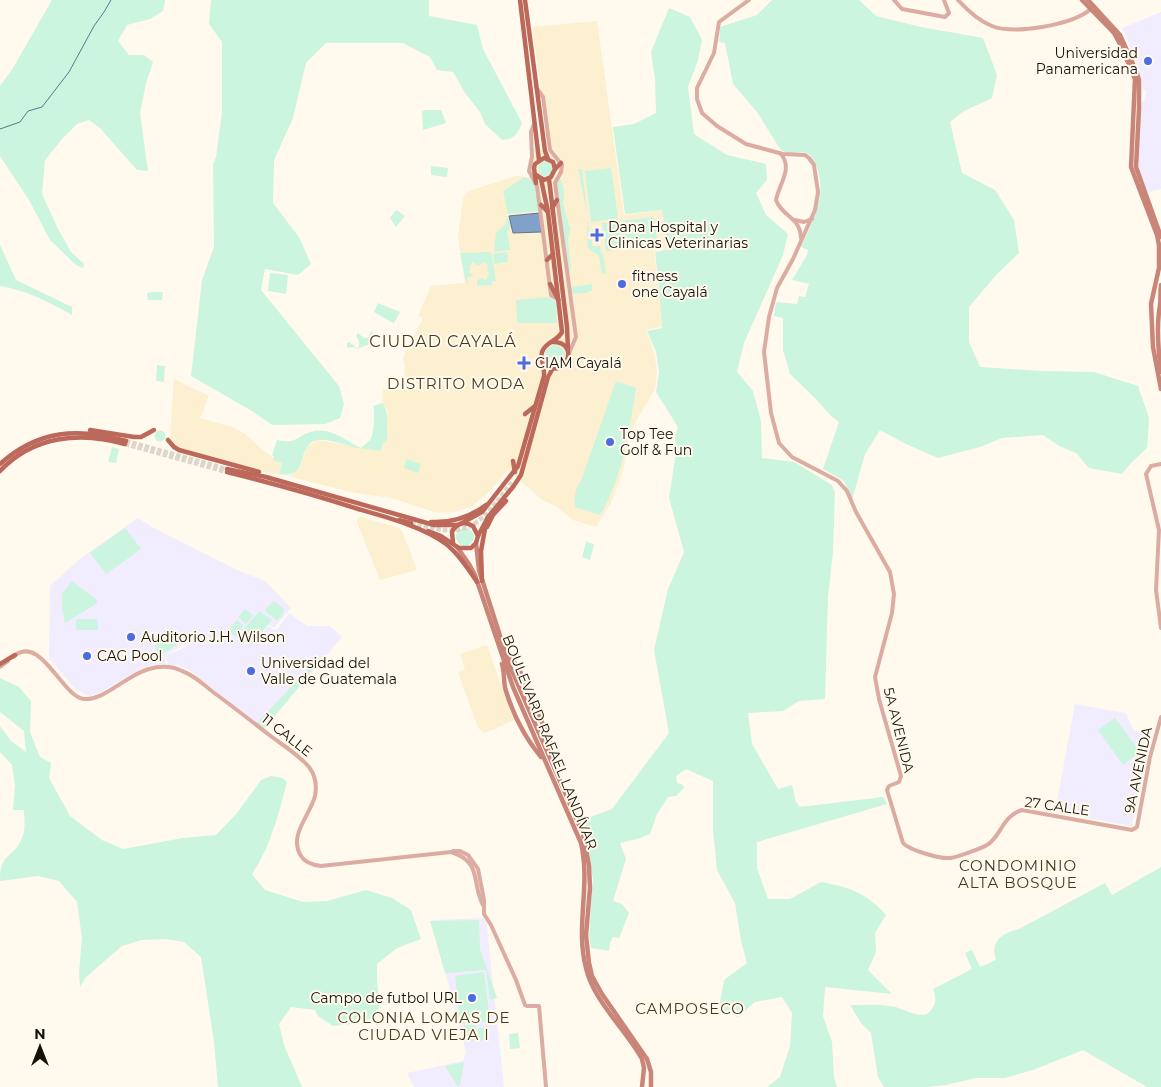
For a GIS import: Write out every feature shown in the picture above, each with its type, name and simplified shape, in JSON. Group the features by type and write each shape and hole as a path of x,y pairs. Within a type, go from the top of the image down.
{"main road":[{"path":"520,0 539,160"},
{"path":"525,0 545,151 548,159 554,164 555,169"},
{"path":"1082,0 1120,35 1138,75 1139,110 1136,167 1161,237"},
{"path":"1088,0 1092,8 1118,39 1135,79 1131,167 1157,235 1159,268 1151,304 1153,347 1161,389"},
{"path":"536,183 535,164 539,160 548,159"},
{"path":"455,546 452,532 460,524 482,512 515,472 544,376 543,349 558,339 562,332 550,210 549,179 561,163"},
{"path":"536,175 541,179 550,210"},
{"path":"541,179 549,179"},
{"path":"550,210 557,200"},
{"path":"541,205 550,210"},
{"path":"555,253 565,258"},
{"path":"547,260 555,253"},
{"path":"544,362 553,368 559,368 568,360 567,327 555,253"},
{"path":"550,284 559,300"},
{"path":"1161,285 1158,320 1158,348 1161,372"},
{"path":"1158,320 1161,315"},
{"path":"552,342 563,344 568,352"},
{"path":"420,530 437,534 455,546 467,549 476,543 487,519 521,474 548,377 553,368"},
{"path":"525,414 532,410 537,403"},
{"path":"538,411 542,420"},
{"path":"0,464 29,443 75,430 94,430 142,437 154,430"},
{"path":"0,471 23,452 39,444 57,439 88,436 125,442 90,433 69,432"},
{"path":"168,440 179,450 264,474 269,478"},
{"path":"513,460 515,472"},
{"path":"513,481 525,461"},
{"path":"478,536 473,526 460,524 440,526 269,478 227,470 323,498 420,530 450,548 480,582"},
{"path":"521,474 526,471"},
{"path":"484,533 494,515 506,500"},
{"path":"424,522 458,519 474,513 492,501"},
{"path":"390,519 411,523"},
{"path":"480,582 481,551 487,519"},
{"name":"BOULEVARD RAFAEL LANDÍVAR","path":"476,543 480,582 493,630 513,687 538,739 551,760 579,824 587,850 590,883 586,935 592,976 602,994 647,1059 651,1072 651,1087"},
{"name":"BOULEVARD RAFAEL LANDÍVAR","path":"455,546 470,564 480,582 545,762 578,834 584,856 586,885 582,932 585,967 595,991 642,1058 644,1068 642,1087"},
{"path":"493,630 503,668 506,690 528,738 545,762"},
{"path":"506,651 519,669 544,728 551,745 551,760"},
{"path":"0,666 14,655"},
{"path":"528,738 538,739 544,734 544,728"}],"street":[{"path":"749,0 719,22 714,53 698,84 697,100 705,116 746,144 779,153 806,156 812,160 818,192 812,219 801,240"},
{"path":"894,0 902,9 947,16 948,10 944,0"},
{"path":"958,0 967,10 993,26 1031,29 1043,28 1078,17 1092,8"},
{"path":"536,87 543,97 550,150 561,163 562,170 555,183 576,337 568,352"},
{"path":"535,122 531,132 532,157 529,171 536,183 541,205 551,295 559,300"},
{"path":"779,153 785,161"},
{"path":"789,155 785,161 785,176 776,200 782,211 795,220 804,222 812,219"},
{"path":"795,220 800,231 801,240"},
{"name":"5A AVENIDA","path":"801,240 777,288 770,308 766,334 764,352 771,413 777,439 784,450 800,461 838,481 847,491 870,539 886,562 890,572 894,594 893,606 875,677 879,699 901,776 899,781 888,787 887,792 903,843 906,846 948,858 988,845"},
{"path":"1161,464 1153,465 1146,474 1159,530 1156,590 1161,628"},
{"name":"11 CALLE","path":"14,655 25,652 36,654 48,664 74,694 85,699 99,696 144,670 162,667 177,669 190,674 311,769 316,786 315,794 301,826 297,842 297,848 307,862 320,866 451,852 468,862 475,873 483,905"},
{"name":"9A AVENIDA","path":"1137,827 1148,764 1161,717"},
{"name":"27 CALLE","path":"988,845 1011,816 1022,810 1132,830 1137,827"},
{"path":"451,852 460,851 468,855 476,865 484,900 484,914 516,980 525,1005 539,1006 546,1087"}],"shaded area":[{"name":"Universidad Panamericana","path":"1161,12 1161,189 1145,193 1137,166 1141,103 1145,99 1146,92 1142,87 1142,79 1122,28"},
{"path":"597,21 624,215 662,210 668,248 654,251 662,315 661,327 646,330 654,352 657,371 655,389 629,435 623,471 611,503 596,527 573,520 557,507 541,499 508,470 488,493 471,507 454,512 438,513 391,498 350,492 288,476 297,471 307,447 317,440 381,451 383,443 388,438 386,427 388,411 382,403 383,389 403,390 405,366 403,358 423,318 418,316 431,286 465,283 458,238 463,198 469,191 515,176 530,177 528,162 533,149 550,149 532,27"},
{"path":"174,379 209,396 200,418 233,427 244,433 264,451 282,463 279,474 179,450 173,444 170,434"},
{"path":"361,516 397,527 402,531 417,570 380,580 357,522"},
{"path":"138,518 235,569 265,581 291,608 274,628 268,624 258,638 268,626 274,630 278,628 289,613 307,626 330,626 342,637 264,729 188,669 177,665 168,665 167,655 188,646 184,645 167,654 165,659 166,665 142,668 99,693 90,696 76,690 49,658 50,586 82,557"},
{"path":"487,645 514,720 485,733 478,728 458,672 465,669 460,654"},
{"path":"1075,704 1126,713 1133,730 1151,734 1132,826 1055,812"},
{"path":"486,918 504,1087 414,1087 407,1073 463,1061 466,1053 432,920"}],"green space":[{"path":"52,0 165,0 163,11 150,19 127,25 118,41 129,55 144,55 153,62 146,83 140,113 148,171 137,170 100,128 89,120 77,124 45,160 42,194 57,227 71,252 84,264 83,268 76,265 50,240 29,200 0,156 0,86 13,68"},
{"path":"211,0 429,0 429,16 477,25 483,49 522,123 515,135 502,140 485,124 480,112 465,93 453,72 437,70 430,57 403,43 326,43 306,63 293,118 274,160 273,203 299,237 311,264 298,275 265,269 261,290 339,386 344,404 340,418 325,424 272,425 252,411 191,376 202,280 214,247 213,164 216,157 222,112 222,42 209,24"},
{"path":"772,0 859,0 876,16 921,27 983,38 997,75 992,98 964,111 950,122 962,173 995,190 1014,220 1019,253 997,274 969,307 969,342 980,367 1094,372 1138,386 1149,418 1147,448 1122,474 1089,468 1076,453 1061,447 1043,435 1002,438 980,447 938,458 880,430 865,454 852,500 844,481 823,469 839,422 790,374 783,350 783,318 774,316 776,302 797,304 799,296 805,297 809,284 792,280 807,255 808,250 801,247 819,201 820,178 810,155 803,152 786,153 780,149 757,112 733,84 725,43 719,42 720,27 757,15"},
{"path":"669,8 690,17 702,40 698,60 688,87 694,134 727,155 766,164 767,180 756,193 766,215 788,234 783,255 744,343 737,372 753,391 761,421 762,458 794,462 832,485 835,493 833,552 828,597 825,699 799,701 783,711 748,713 752,744 778,789 792,785 796,802 800,807 883,797 887,804 757,842 757,868 768,899 790,899 821,882 857,892 872,901 886,915 875,933 876,952 868,970 892,994 825,987 823,1016 832,1042 834,1077 837,1087 767,1087 780,1077 790,1046 792,1013 782,997 755,1002 738,1017 719,1008 724,980 747,963 741,941 735,903 717,870 713,830 713,781 686,769 676,776 677,783 683,785 684,788 676,796 668,797 657,814 650,834 620,843 626,859 613,901 622,904 629,913 619,938 613,937 609,951 591,948 589,934 593,879 585,834 585,819 612,809 669,733 654,650 668,589 684,552 669,498 676,452 675,436 678,427 656,392 659,372 656,352 647,331 662,328 655,252 669,249 662,210 625,214 613,127 634,124 656,113 655,79 651,52"},
{"path":"441,110 446,123 423,130 422,111"},
{"path":"542,162 548,162 552,169 548,176 542,176 538,172 538,166"},
{"path":"431,166 448,168 447,177 431,175"},
{"path":"611,168 618,218 591,222 585,171"},
{"path":"578,169 582,169 588,216"},
{"path":"524,177 533,181 539,211 508,214 503,191"},
{"path":"559,179 563,186 563,202 569,226 571,227 568,240 571,271 569,271 557,183"},
{"path":"396,210 405,216 396,227 390,218"},
{"path":"507,216 511,226 507,232 510,250 494,252 496,232 505,225"},
{"path":"654,217 658,245 606,251 602,223"},
{"path":"588,219 590,236 587,237"},
{"path":"587,239 592,240 592,246 600,246 606,273 602,274 599,256 588,248"},
{"path":"0,245 16,280 72,307 72,315 46,301 0,286"},
{"path":"491,252 496,281 492,281 492,285 477,286 477,281 481,278 486,280 489,273 487,270 488,265 484,262 478,266 473,262 469,267 469,273 473,275 467,278 468,283 466,283 460,253"},
{"path":"507,252 508,262 494,264 493,254"},
{"path":"270,273 288,275 286,294 268,291"},
{"path":"592,284 592,290 586,293 571,294 571,287"},
{"path":"163,292 162,300 148,300 147,293"},
{"path":"549,297 556,302 557,323 517,323 516,300"},
{"path":"378,303 400,312 395,324 374,312"},
{"path":"371,331 375,334 368,345 356,349 359,347 359,341 356,336 358,333 364,338 368,338"},
{"path":"350,342 355,348 347,348 347,343"},
{"path":"555,345 562,348 565,355 562,362 555,365 548,362 545,355 548,348"},
{"path":"157,365 165,366 164,382 156,381"},
{"name":"Top Tee Golf & Fun","path":"616,381 636,388 627,441 619,472 608,501 600,515 575,507 575,496"},
{"path":"382,403 387,416 388,439 383,443 381,451 358,448 338,442 317,440 310,443 306,448 299,467 295,472 279,474 282,463 273,460 274,456 272,456 277,440 289,441 309,432 327,431 361,448 371,438 374,423 373,406"},
{"path":"160,430 166,436 160,442 154,436"},
{"path":"112,447 119,449 116,463 108,462"},
{"path":"406,459 421,464 418,473 404,468"},
{"path":"125,528 141,549 106,574 90,553"},
{"path":"465,528 471,531 474,537 471,543 465,546 459,543 456,537 459,531"},
{"path":"586,542 594,544 590,560 582,557"},
{"path":"72,581 98,601 65,623 62,594"},
{"path":"274,601 284,609 283,614 277,621 266,612 266,608"},
{"path":"245,609 253,615 246,624 238,617"},
{"path":"259,611 272,620 250,646 238,636"},
{"path":"76,619 97,619 98,630 76,630"},
{"path":"237,620 244,626 236,637 228,631"},
{"path":"174,633 177,633 179,640 177,645 164,653 156,650 154,636 156,635 157,639 174,636"},
{"path":"312,665 315,667 264,729 257,723"},
{"path":"0,678 19,687 31,701 30,732 40,757 51,763 49,778 70,816 102,840 123,849 183,838 216,835 237,813 261,780 271,776 283,778 287,782 277,818 269,842 252,874 265,890 303,902 327,901 366,890 392,898 411,910 421,939 397,948 377,964 380,1005 375,1018 352,1024 333,1026 318,1016 315,1010 291,1007 279,1024 284,1045 302,1087 218,1087 214,1042 201,957 184,942 166,939 141,940 122,946 86,977 80,987 79,973 82,938 77,902 59,881 38,876 0,881 2,865 15,850 23,835 24,810 13,810 15,785 12,765 0,752 0,726 11,741 26,752 24,731 0,712"},
{"path":"1115,718 1140,752 1123,765 1098,730"},
{"path":"1161,867 1161,1087 1147,1087 1083,1050 1033,1070 1005,1078 976,1078 927,1087 884,1087 878,1077 871,1033 861,1023 850,1005 885,1005 918,1015 927,1014 935,1003 933,989 972,969 965,953 972,950 980,967 996,960 994,953 996,942 1003,935 1019,929 1105,883 1112,895"},
{"path":"479,920 480,949 497,998 490,1000 486,970 445,973 430,921"},
{"name":"Campo de futbol URL","path":"484,972 490,1021 460,1024 455,976"},
{"path":"476,1024 477,1040 465,1042 464,1025"},
{"path":"488,1027 488,1040 478,1041 478,1028"},
{"path":"518,1033 520,1048 510,1049 509,1034"},
{"path":"464,1062 460,1085 458,1087 445,1066"}],"water":[{"path":"540,213 541,232 513,233 509,216"}],"waterway":[{"path":"0,129 20,122 28,111 42,107 69,72 94,26 111,0"}],"tunnel":[{"path":"126,441 227,469"},
{"path":"125,444 227,472"},
{"path":"411,523 447,530 471,526 481,519 513,481"}],"place":[{"name":"Universidad Panamericana","path":"1148,61"},
{"name":"Dana Hospital y Clinicas Veterinarias","path":"597,235"},
{"name":"fitness one Cayalá","path":"622,284"},
{"name":"CIAM Cayalá","path":"524,363"},
{"name":"Top Tee Golf & Fun","path":"610,442"},
{"name":"Auditorio J.H. Wilson","path":"131,637"},
{"name":"CAG Pool","path":"87,656"},
{"name":"Universidad del Valle de Guatemala","path":"251,671"},
{"name":"Campo de futbol URL","path":"472,998"}],"district":[{"name":"CIUDAD CAYALÁ","path":"443,341"},
{"name":"DISTRITO MODA","path":"456,384"},
{"name":"CONDOMINIO ALTA BOSQUE","path":"1018,874"},
{"name":"CAMPOSECO","path":"690,1009"},
{"name":"COLONIA LOMAS DE CIUDAD VIEJA I","path":"424,1026"}]}
